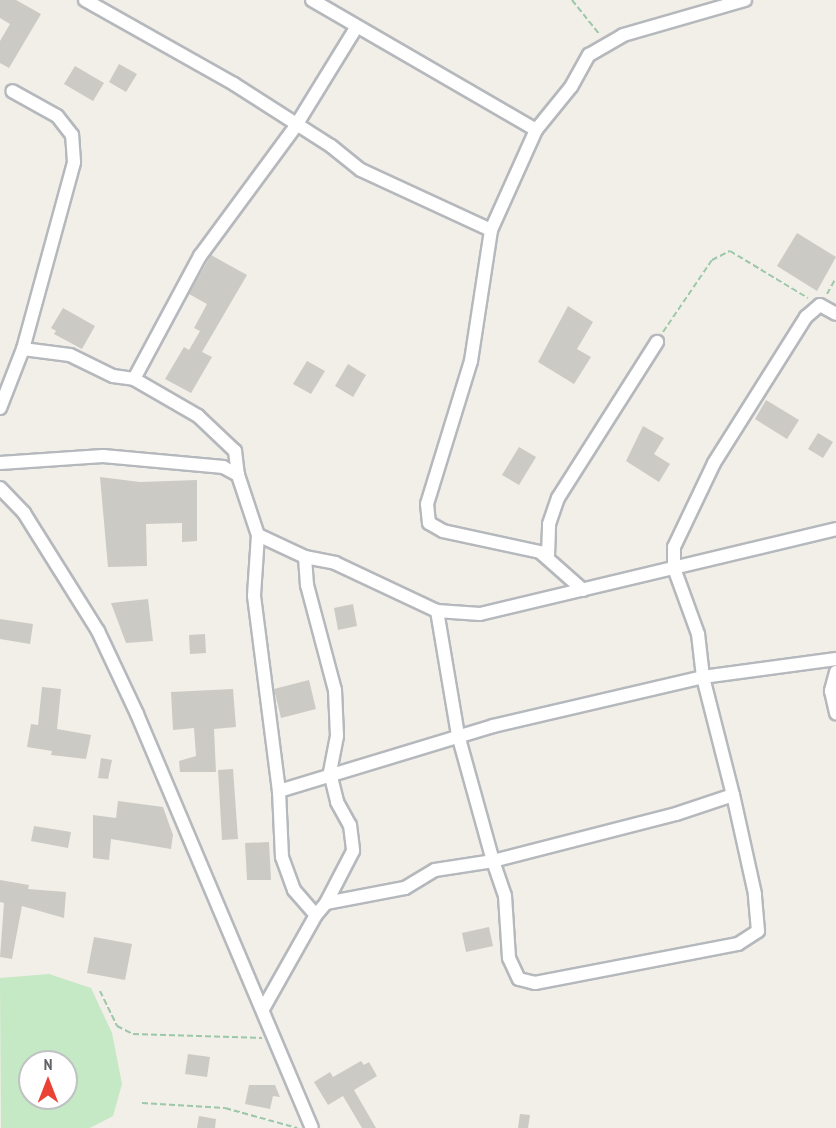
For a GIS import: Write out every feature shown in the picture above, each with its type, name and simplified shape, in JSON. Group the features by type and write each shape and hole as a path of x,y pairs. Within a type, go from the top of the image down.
{"street":[{"path":"85,0 234,84 296,127 331,146 361,170 491,230"},
{"path":"312,0 356,28 394,44 536,130"},
{"path":"583,590 548,556 443,531 429,523 428,504 471,361 491,230 536,130 572,87 589,55 607,42 745,0"},
{"path":"134,379 200,256 296,127 356,28"},
{"path":"0,408 23,349 74,162 72,135 57,116 12,91"},
{"path":"437,611 458,735 505,896 509,958 519,979 535,983 738,944 758,931 755,894 703,677 698,634 674,568 674,547 714,464 806,317 820,305 836,314"},
{"path":"548,556 549,524 558,498 657,342"},
{"path":"23,349 70,355 113,376 134,379 198,416 235,451 238,475 258,535 254,596 279,791 282,857 288,877 316,915"},
{"path":"0,463 103,456 223,467 238,475"},
{"path":"0,488 24,513 98,631 263,1008 312,1128"},
{"path":"258,535 305,557 335,564 437,611 480,614 836,529"},
{"path":"263,1008 316,915 326,903 353,850 350,825 337,802 330,773 337,736 335,690 307,585 305,557"},
{"path":"279,791 330,773 417,751 458,735 703,677 836,659"},
{"path":"836,672 831,691 836,713"},
{"path":"326,903 405,888 435,870 493,861 676,814 733,795"}],"path":[{"path":"572,0 584,20 607,42"},
{"path":"657,342 712,260 730,251 820,305 836,278"},
{"path":"100,992 117,1026 133,1034 274,1038"},
{"path":"142,1103 225,1108 297,1128"}],"green space":[{"path":"49,974 91,988 112,1033 122,1084 113,1116 90,1128 1,1128 0,978"}],"building":[{"path":"0,0 16,0 41,14 9,68 0,63 0,41 10,24 0,18"},
{"path":"119,64 137,74 126,92 109,82"},
{"path":"75,66 104,83 93,101 64,84"},
{"path":"797,233 836,257 817,291 777,266"},
{"path":"211,255 247,275 202,352 212,357 191,393 165,379 184,347 189,350 200,331 194,328 207,304 189,294"},
{"path":"568,306 593,322 577,349 591,357 574,384 538,362"},
{"path":"63,308 95,326 82,349 54,334 56,331 51,328"},
{"path":"307,361 325,371 311,394 293,384"},
{"path":"348,364 366,375 353,397 335,386"},
{"path":"766,400 799,420 787,439 755,419"},
{"path":"643,426 664,438 654,454 670,464 659,482 626,461"},
{"path":"818,433 833,442 823,458 808,449"},
{"path":"519,447 536,457 519,485 502,475"},
{"path":"100,477 140,482 197,480 197,541 182,542 182,523 146,524 147,566 108,567"},
{"path":"148,599 153,641 126,643 111,603"},
{"path":"353,604 357,626 338,630 334,608"},
{"path":"0,619 33,624 30,644 0,639"},
{"path":"205,634 206,653 190,654 189,635"},
{"path":"309,680 316,709 281,718 274,689"},
{"path":"42,687 61,689 57,729 91,735 86,759 51,755 52,751 27,747 31,724 38,725"},
{"path":"233,689 236,727 214,729 216,772 180,772 179,761 196,756 194,728 173,730 171,692"},
{"path":"101,758 112,760 108,779 98,778"},
{"path":"233,769 238,839 222,840 218,770"},
{"path":"118,801 163,807 173,835 171,849 111,839 109,860 93,858 93,815 116,818"},
{"path":"34,826 71,832 68,848 31,841"},
{"path":"269,842 271,880 247,880 245,843"},
{"path":"0,880 29,885 28,889 66,892 64,918 22,906 12,959 0,957 4,903 0,902"},
{"path":"489,927 493,946 466,952 462,933"},
{"path":"94,937 132,944 125,980 87,973"},
{"path":"188,1054 210,1057 207,1077 185,1074"},
{"path":"361,1061 364,1065 369,1062 377,1076 354,1090 376,1128 362,1128 343,1096 328,1105 314,1082 330,1072 333,1077"},
{"path":"249,1085 275,1085 280,1097 273,1096 270,1109 245,1104"},
{"path":"520,1114 530,1115 528,1128 518,1128"},
{"path":"199,1116 216,1119 215,1128 197,1128"}]}
